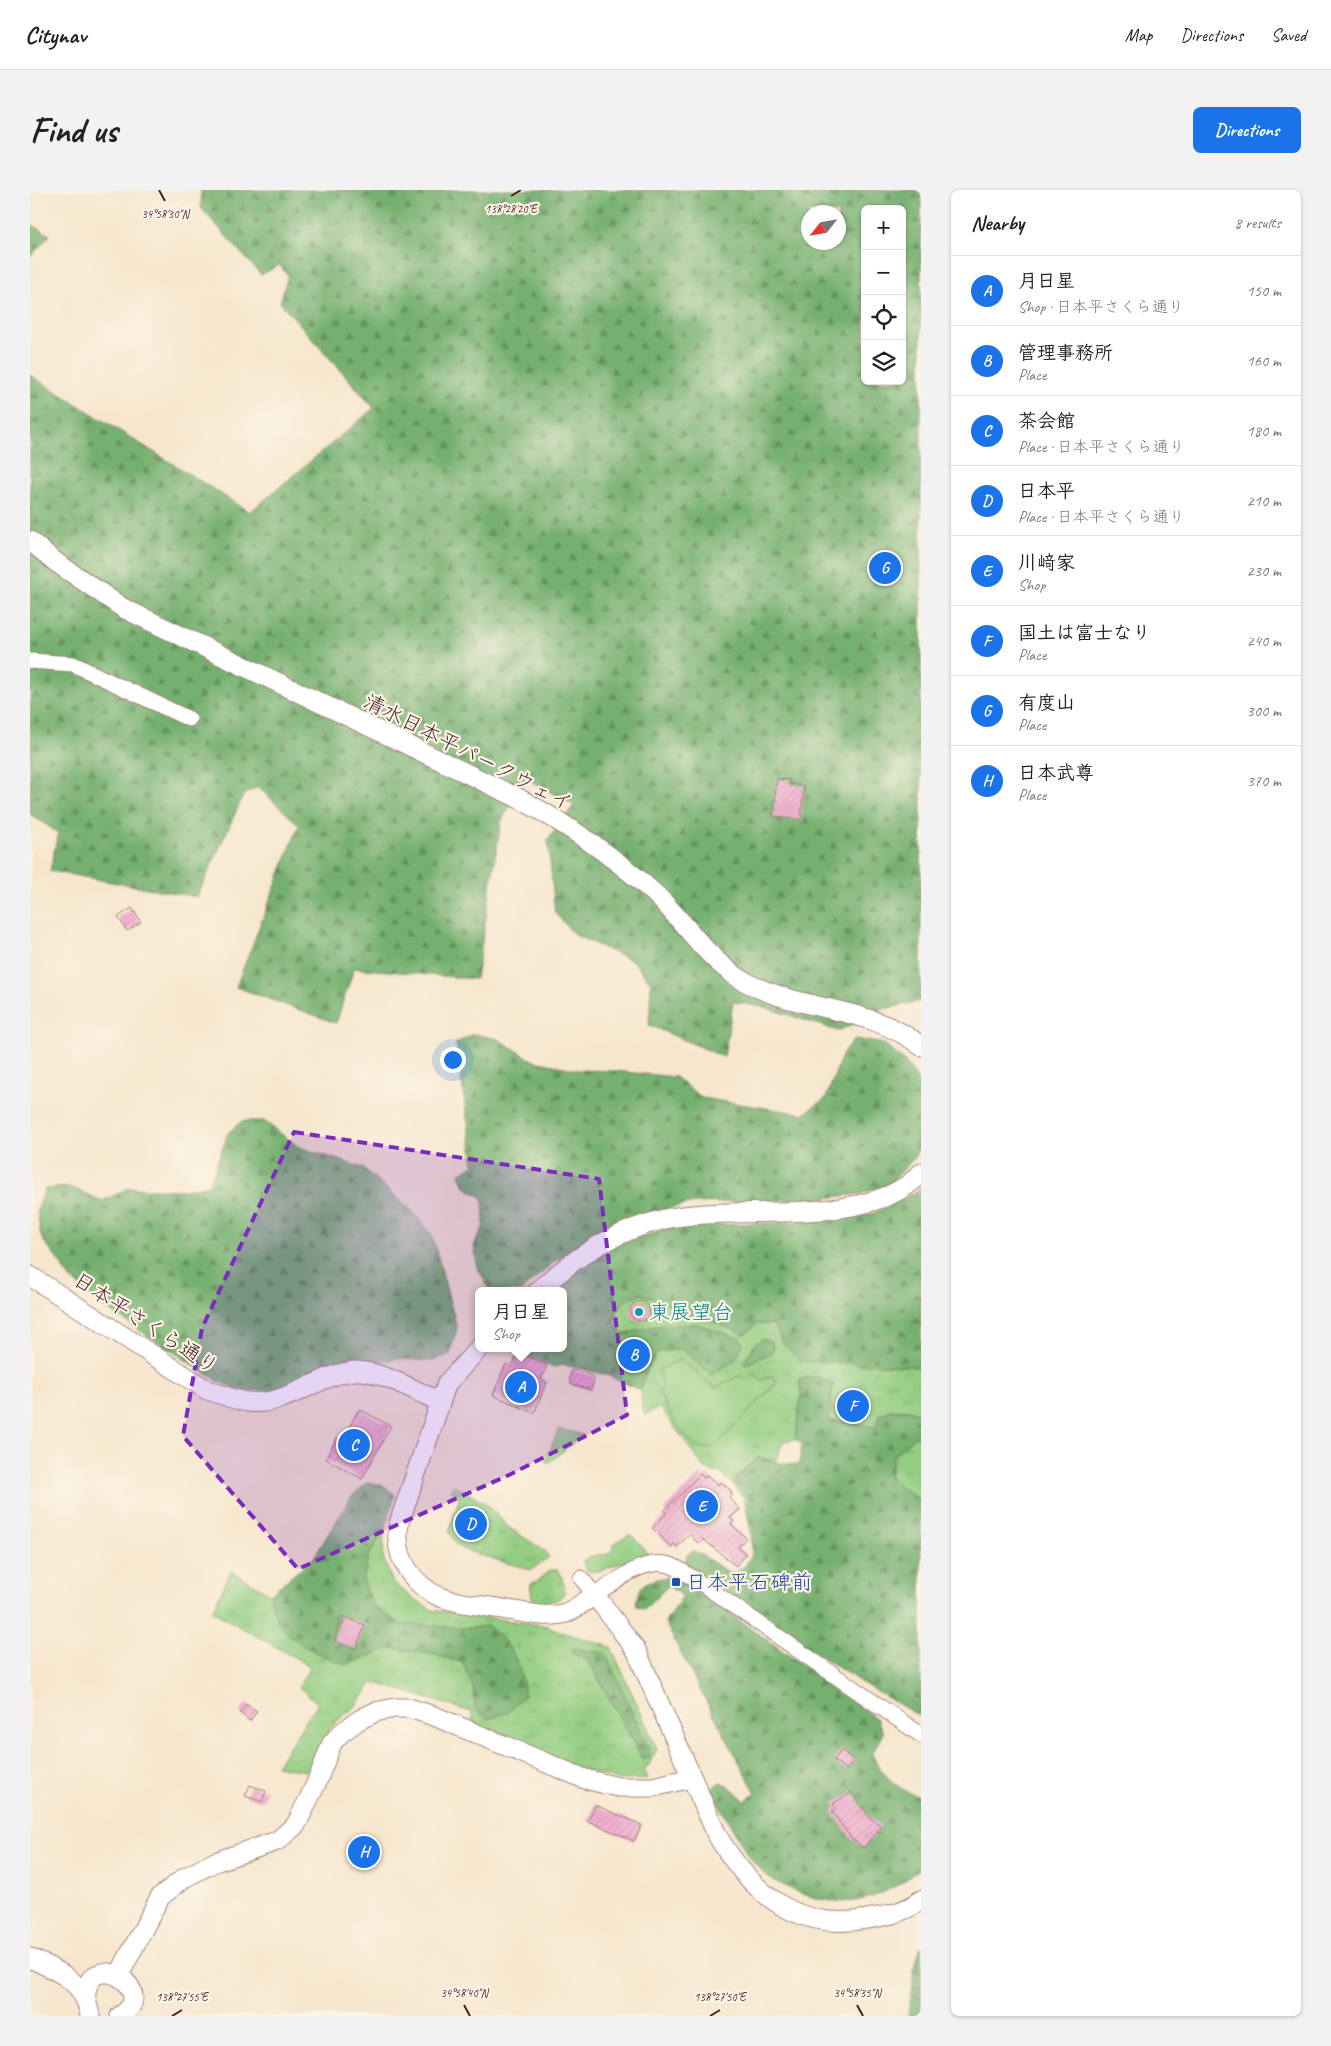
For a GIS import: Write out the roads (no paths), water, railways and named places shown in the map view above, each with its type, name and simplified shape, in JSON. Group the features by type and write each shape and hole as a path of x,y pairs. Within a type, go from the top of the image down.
{"street":[{"name":"清水日本平パークウェイ","path":"30,541 56,563 123,608 554,817 653,892 726,969 741,979 784,998 868,1019 892,1027 921,1046"},
{"path":"30,661 73,664 189,719"},
{"path":"542,1287 560,1270 602,1241 644,1225 702,1214 812,1211 848,1207 891,1195 921,1173"},
{"name":"日本平さくら通り","path":"30,1276 207,1390 228,1398 248,1402 265,1402 285,1397 354,1371 371,1373 440,1402"},
{"path":"475,1352 447,1383 398,1523 399,1551 416,1582 428,1593 444,1599 542,1615 568,1612 643,1566 656,1564 673,1566 921,1735"},
{"path":"581,1578 636,1650 718,1836 734,1864 756,1889 792,1911 823,1920 854,1922 891,1915 921,1900"},
{"path":"119,1975 160,1897 184,1878 215,1862 277,1841 296,1825 316,1784 332,1743 341,1733 359,1720 375,1712 395,1708 409,1708 434,1716 585,1779 618,1788 653,1788 691,1778"},
{"path":"30,1958 69,1977 81,1988 91,2010"},
{"path":"52,1968 92,1980"},
{"path":"91,2010 88,1986 92,1980 105,1973 119,1975 130,1986 132,1994 129,2009 120,2016"}],"place":[{"name":"有度山","path":"885,568"},
{"name":"東展望台","path":"639,1312"},
{"name":"管理事務所","path":"634,1355"},
{"name":"月日星","path":"521,1387"},
{"name":"国土は富士なり","path":"853,1406"},
{"name":"茶会館","path":"354,1445"},
{"name":"川﨑家","path":"702,1506"},
{"name":"日本平","path":"471,1524"},
{"name":"日本平石碑前","path":"676,1582"},
{"name":"日本武尊","path":"364,1852"}]}
